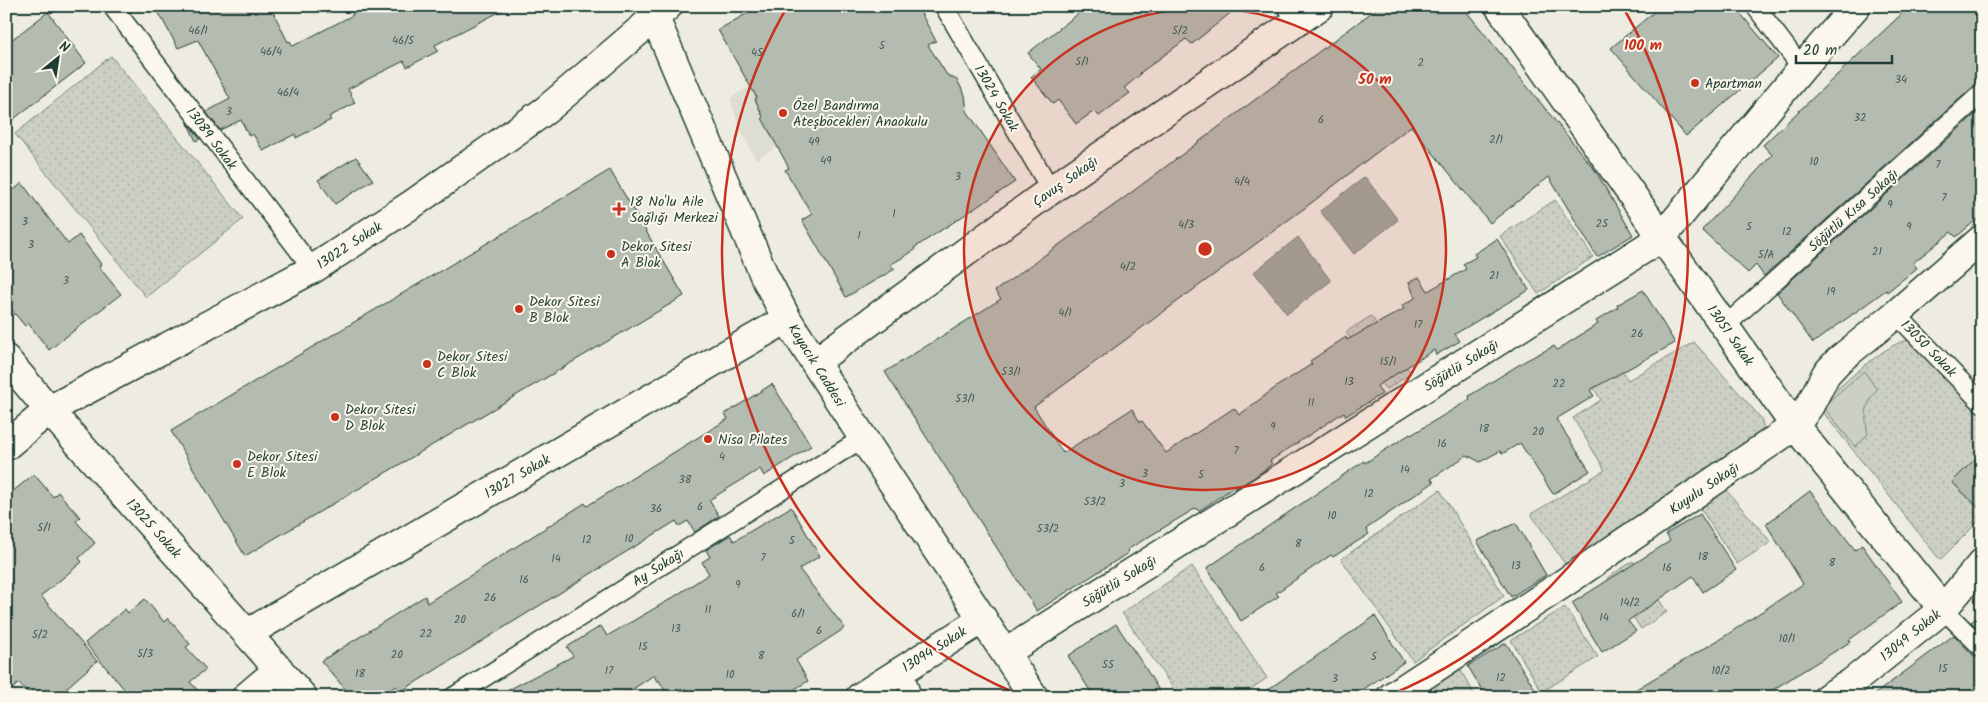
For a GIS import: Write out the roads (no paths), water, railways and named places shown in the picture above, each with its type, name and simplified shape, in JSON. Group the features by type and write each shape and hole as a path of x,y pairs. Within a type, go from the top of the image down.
{"street":[{"name":"13051 Sokak","path":"1499,6 1795,426 1943,609"},
{"name":"Söğütlü Sokağı","path":"1005,653 1661,238 1856,6"},
{"name":"13022 Sokak","path":"6,446 49,410 313,270 414,203 546,110 658,10"},
{"name":"Kayacık Caddesi","path":"658,10 764,275 787,319 1034,697"},
{"name":"Çavuş Sokağı","path":"815,362 1050,190 1301,11"},
{"name":"Kuyulu Sokağı","path":"1391,697 1564,583 1795,426 1810,405 1826,374 1833,367 1982,240"},
{"name":"13027 Sokak","path":"248,633 787,319"},
{"name":"13025 Sokak","path":"6,360 303,697"},
{"name":"13049 Sokak","path":"1828,697 1851,682 1943,609 1982,563"},
{"name":"13094 Sokak","path":"860,697 983,619"},
{"path":"246,697 279,669"}],"lane":[{"name":"13089 Sokak","path":"112,6 313,270"},
{"name":"13024 Sokak","path":"944,6 1050,190"},
{"path":"1755,6 1802,68"},
{"name":"Söğütlü Kısa Sokağı","path":"1725,326 1982,93"},
{"name":"13050 Sokak","path":"1896,314 1982,403"},
{"name":"Ay Sokağı","path":"453,697 863,438"},
{"name":"13051 Sokak","path":"1943,609 1982,648"},
{"path":"903,668 912,697"}],"place":[{"name":"Apartman","path":"1695,83"},
{"name":"Özel Bandırma Ateşböcekleri Anaokulu","path":"783,113"},
{"name":"18 No'lu Aile Sağlığı Merkezi","path":"619,209"},
{"name":"Dekor Sitesi A Blok","path":"611,254"},
{"name":"Dekor Sitesi B Blok","path":"519,309"},
{"name":"Dekor Sitesi C Blok","path":"427,364"},
{"name":"Dekor Sitesi D Blok","path":"335,417"},
{"name":"Nisa Pilates","path":"708,439"},
{"name":"Dekor Sitesi E Blok","path":"237,464"}]}
